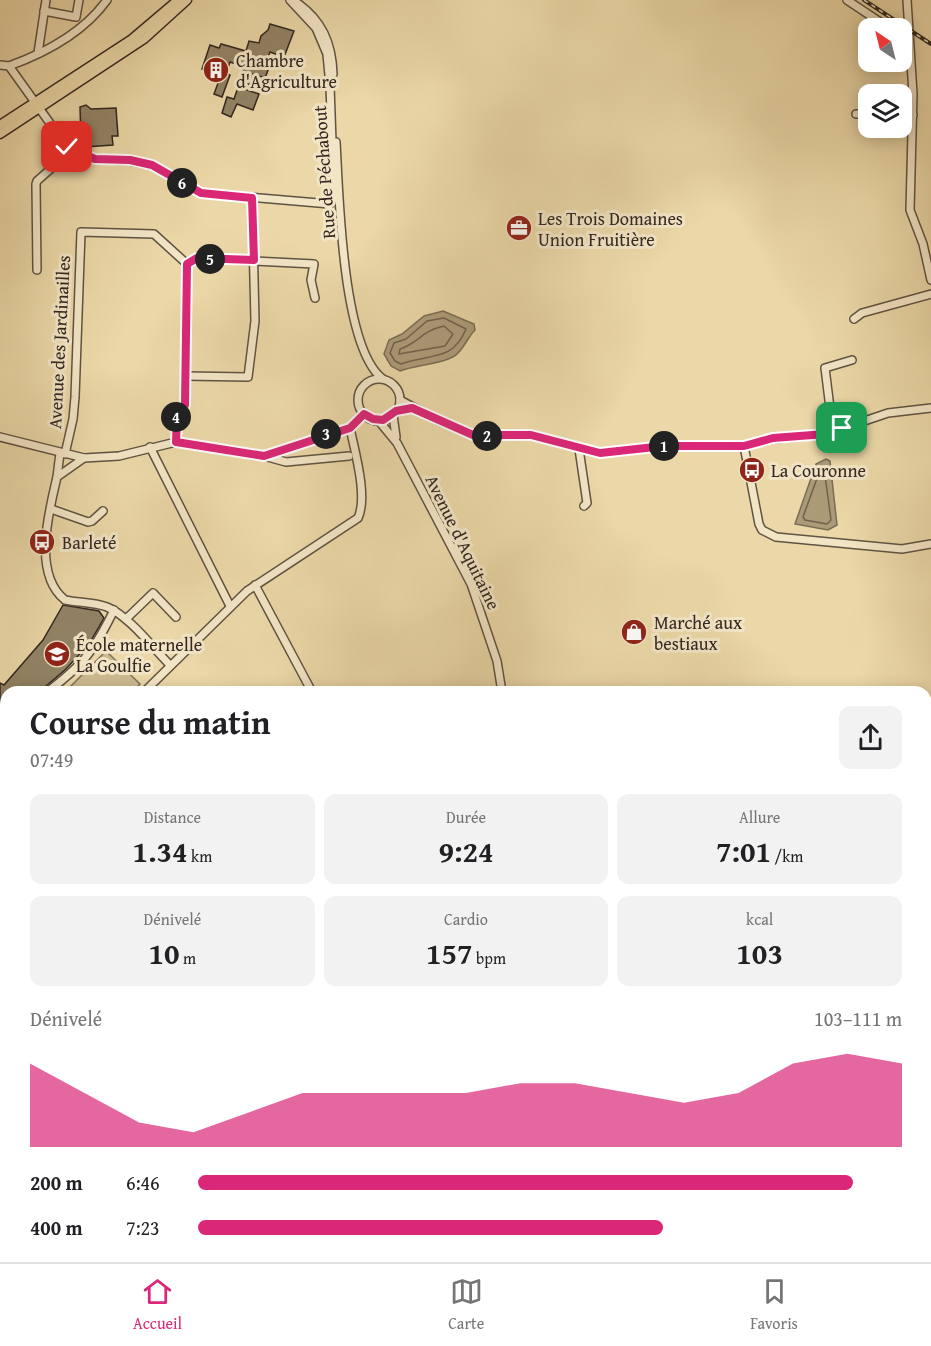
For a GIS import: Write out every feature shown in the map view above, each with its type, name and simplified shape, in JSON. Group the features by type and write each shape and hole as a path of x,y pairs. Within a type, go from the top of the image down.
{"main road":[{"path":"0,125 38,108 132,39 178,0"},
{"path":"177,11 187,0"},
{"path":"0,134 144,39 193,0"}],"street":[{"path":"38,53 46,0"},
{"path":"44,11 76,17 79,0"},
{"path":"0,65 9,66 60,41 84,24 107,0"},
{"path":"9,66 67,147 95,159 130,160 152,165 201,193 330,204 334,198 327,54 316,28 291,0"},
{"name":"Rue de Péchabout","path":"291,0 313,15 324,30 331,49 339,197 350,308 365,355 372,369 383,380"},
{"path":"847,0 874,18"},
{"path":"907,0 909,18"},
{"path":"912,72 910,210 923,244 931,280"},
{"path":"37,270 36,184 55,165 67,147"},
{"path":"185,376 248,377 255,321 252,198"},
{"name":"Avenue des Jardinailles","path":"114,610 99,605 65,600 58,594 45,556 44,538 62,454 73,419 81,231 154,234 187,264"},
{"path":"176,442 177,417 185,405 187,264 197,258 314,264 311,280 315,298"},
{"path":"854,319 862,313 931,294"},
{"name":"Rue de Péchabout","path":"365,355 367,383"},
{"path":"833,432 825,368 852,360"},
{"path":"412,408 378,420 364,414 360,408 359,395 367,383 383,380 394,385 400,400 412,408 473,435 531,435 600,453 618,453 664,446 744,446 773,438 833,432 888,413 931,408"},
{"path":"394,413 400,400"},
{"name":"Avenue d'Aquitaine","path":"394,413 397,443"},
{"path":"264,456 350,428 364,414"},
{"name":"Avenue d'Aquitaine","path":"378,420 397,443 471,584 497,661 501,686"},
{"path":"150,686 230,606 255,585 358,518 362,510 361,492 350,428"},
{"path":"0,437 84,458 120,456 176,442 264,456 286,462 349,456"},
{"path":"303,444 303,461"},
{"path":"744,446 759,524 767,534 776,537 902,549 931,544"},
{"path":"150,447 230,606"},
{"path":"579,449 587,503 584,506"},
{"path":"57,477 84,458"},
{"path":"51,508 88,522 103,511"},
{"path":"255,585 309,686"},
{"path":"126,620 153,593 176,617"},
{"path":"55,686 88,658 114,610 171,665"}],"shaded area":[{"path":"106,651 140,684 138,686 71,686"}],"water":[{"path":"443,311 474,324 475,330 458,353 440,362 400,371 391,366 384,354 389,340 402,334 424,316"},
{"path":"826,459 830,461 837,525 828,530 795,524 816,464"}],"building":[{"name":"Chambre d'Agriculture","path":"270,24 294,31 284,57 270,52 266,63 270,65 265,78 253,74 247,90 259,94 253,110 237,104 231,117 222,113 227,97 234,99 245,67 230,62 226,73 230,75 222,97 214,94 221,75 202,69 210,45 219,48 221,44 246,51 249,41 259,43"},
{"path":"86,105 91,109 116,108 118,136 112,136 113,145 85,147 81,141 80,107"},
{"name":"École maternelle La Goulfie","path":"63,605 99,611 104,618 89,644 46,686 0,686 0,683 4,685 43,640"}],"railway":[{"path":"864,0 931,44"}],"place":[{"name":"Chambre d'Agriculture","path":"216,70"},
{"name":"Les Trois Domaines Union Fruitière","path":"519,228"},
{"name":"La Couronne","path":"752,470"},
{"name":"Barleté","path":"42,542"},
{"name":"Marché aux bestiaux","path":"634,632"},
{"name":"École maternelle La Goulfie","path":"57,654"}],"route":[{"path":"67,147 73,152 95,159 130,160 152,165 201,193 252,198 254,260 197,258 187,264 185,405 177,417 176,442 264,456 341,429 350,428 364,414 373,419 383,420 396,411 412,408 473,435 531,435 600,453 618,453 664,446 744,446 773,438 826,434 842,428"}]}
